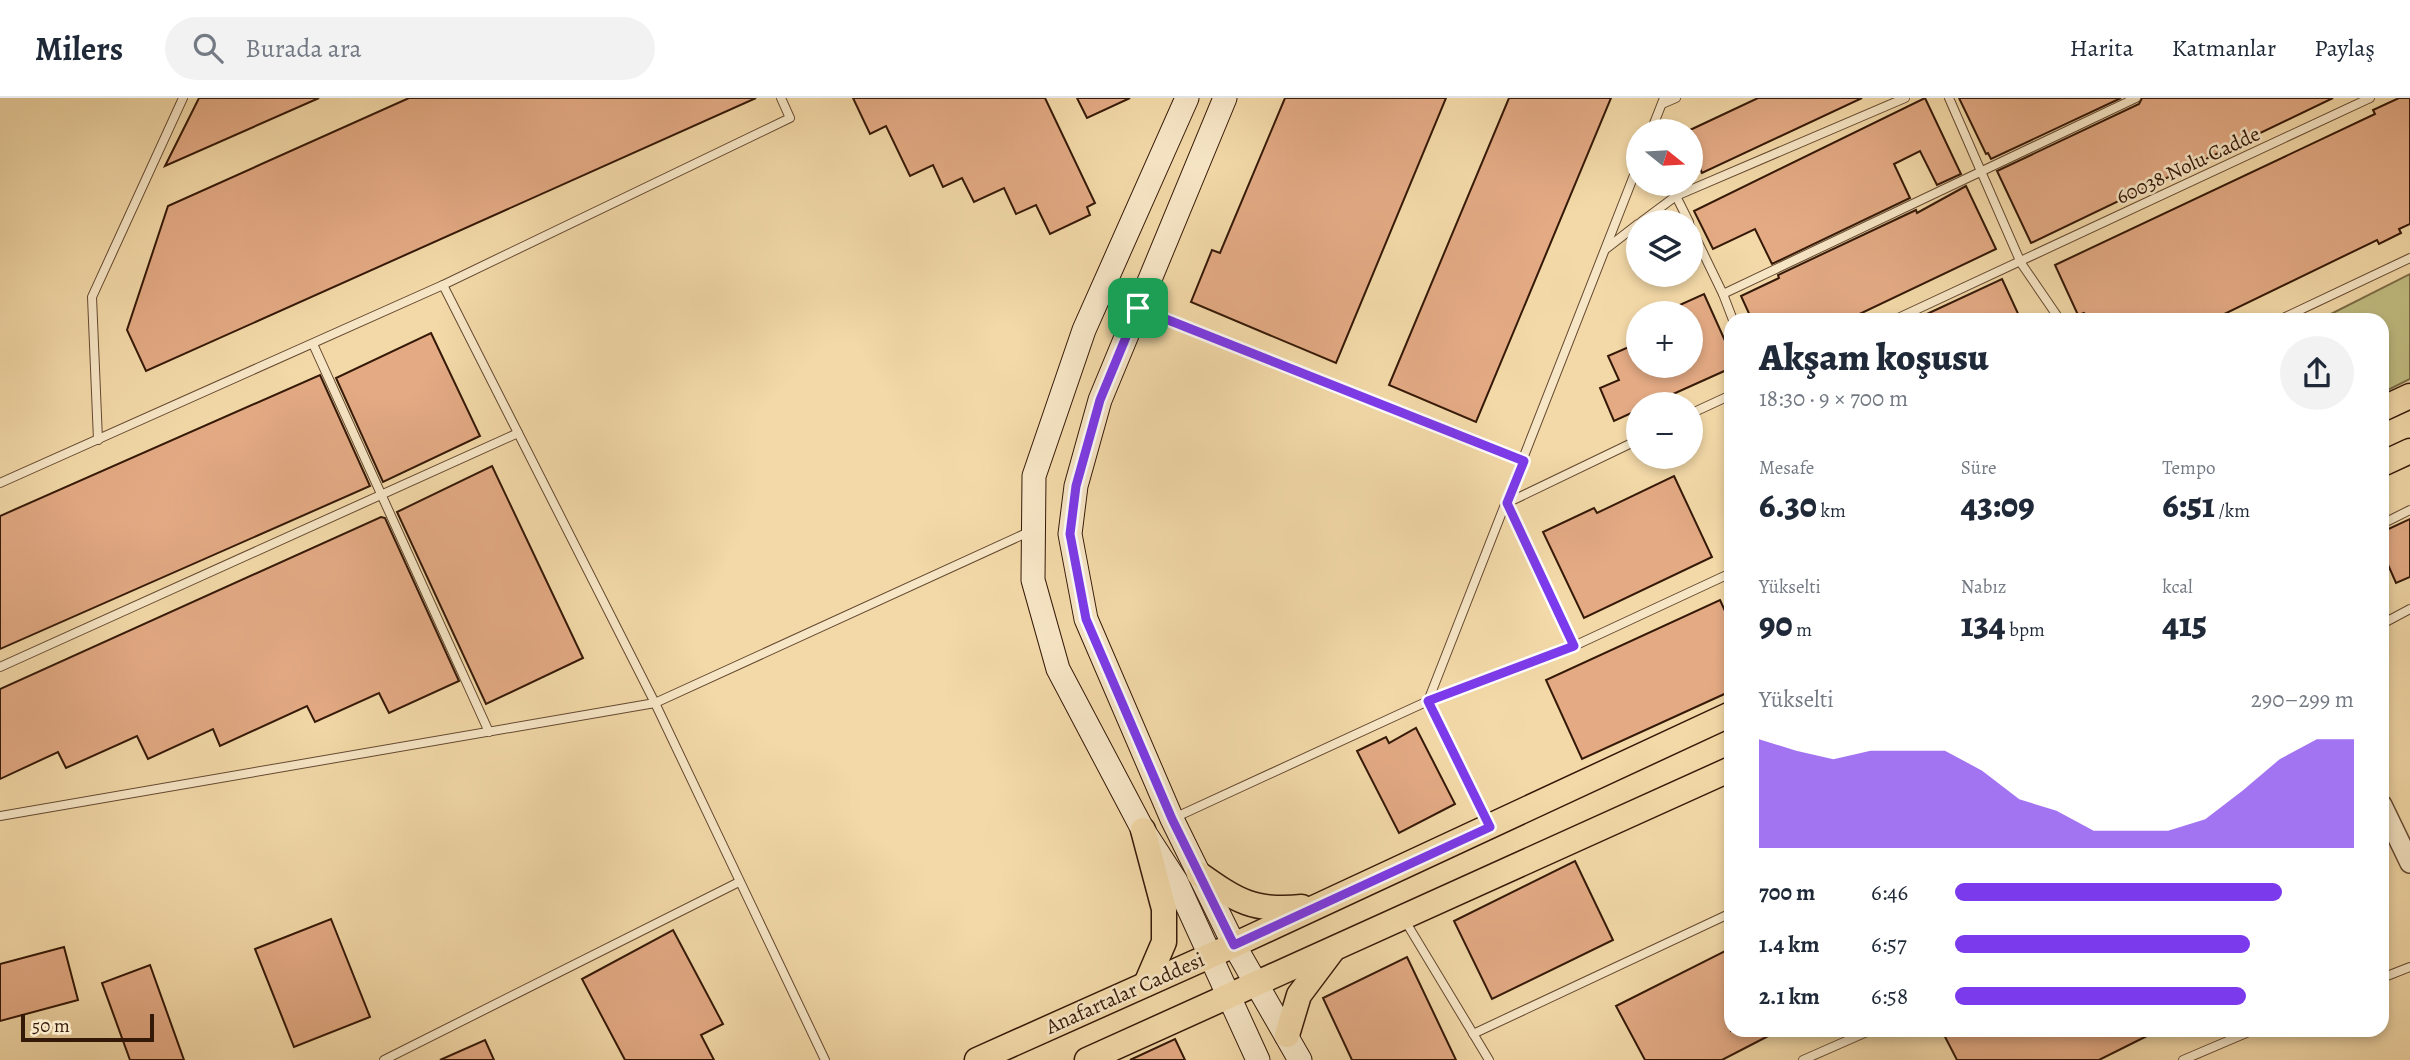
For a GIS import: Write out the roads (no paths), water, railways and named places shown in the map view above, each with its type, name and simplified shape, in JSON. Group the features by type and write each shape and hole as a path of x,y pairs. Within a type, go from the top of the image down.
{"main road":[{"path":"1187,98 1084,330 1034,476 1034,580 1058,669 1143,830 1223,950 1257,983 1300,1060"},
{"path":"1225,98 1100,400 1076,486 1070,534 1086,619 1172,819 1199,874 1223,950 1229,994 1258,1060"},
{"path":"2389,406 2410,396"},
{"path":"2389,461 2410,451"},
{"name":"Anafartalar Caddesi","path":"977,1060 1223,950 1724,717"},
{"name":"Anafartalar Caddesi","path":"1087,1060 1724,772"},
{"path":"1143,830 1164,909 1164,942 1146,984"},
{"path":"1199,874 1247,904 1274,910 1323,904"},
{"path":"1287,1035 1299,995 1334,947"}],"street":[{"path":"2389,820 2410,863"}],"lane":[{"path":"98,440 92,297 183,98"},
{"path":"0,483 443,285 790,118 780,98"},
{"path":"1656,119 1663,101 1676,98"},
{"path":"1703,184 1905,98"},
{"path":"1950,98 2021,263 2055,313"},
{"path":"1723,294 2136,98"},
{"name":"60038 Nolu Cadde","path":"1910,313 2370,98"},
{"path":"1490,827 1428,701 1626,196"},
{"path":"1657,210 1676,196 1683,210"},
{"path":"1606,249 1626,233"},
{"path":"1703,252 1730,313"},
{"path":"2294,313 2410,258"},
{"path":"443,285 656,703 825,1060"},
{"path":"1138,308 1524,461"},
{"path":"313,344 489,732"},
{"path":"1703,408 1724,398"},
{"path":"0,667 518,433"},
{"path":"1507,503 1626,446"},
{"path":"1507,503 1574,646"},
{"path":"2389,520 2410,510"},
{"path":"0,816 656,703 1034,530"},
{"path":"1172,819 1428,701 1574,646 1724,576"},
{"path":"2389,620 2410,609"},
{"path":"384,1060 739,882"},
{"path":"1473,1034 1724,916"},
{"path":"1403,917 1489,1060"},
{"path":"2389,975 2410,967"},
{"path":"1803,1060 1855,1037"},
{"path":"2183,1060 2197,1057 2238,1037"}]}
